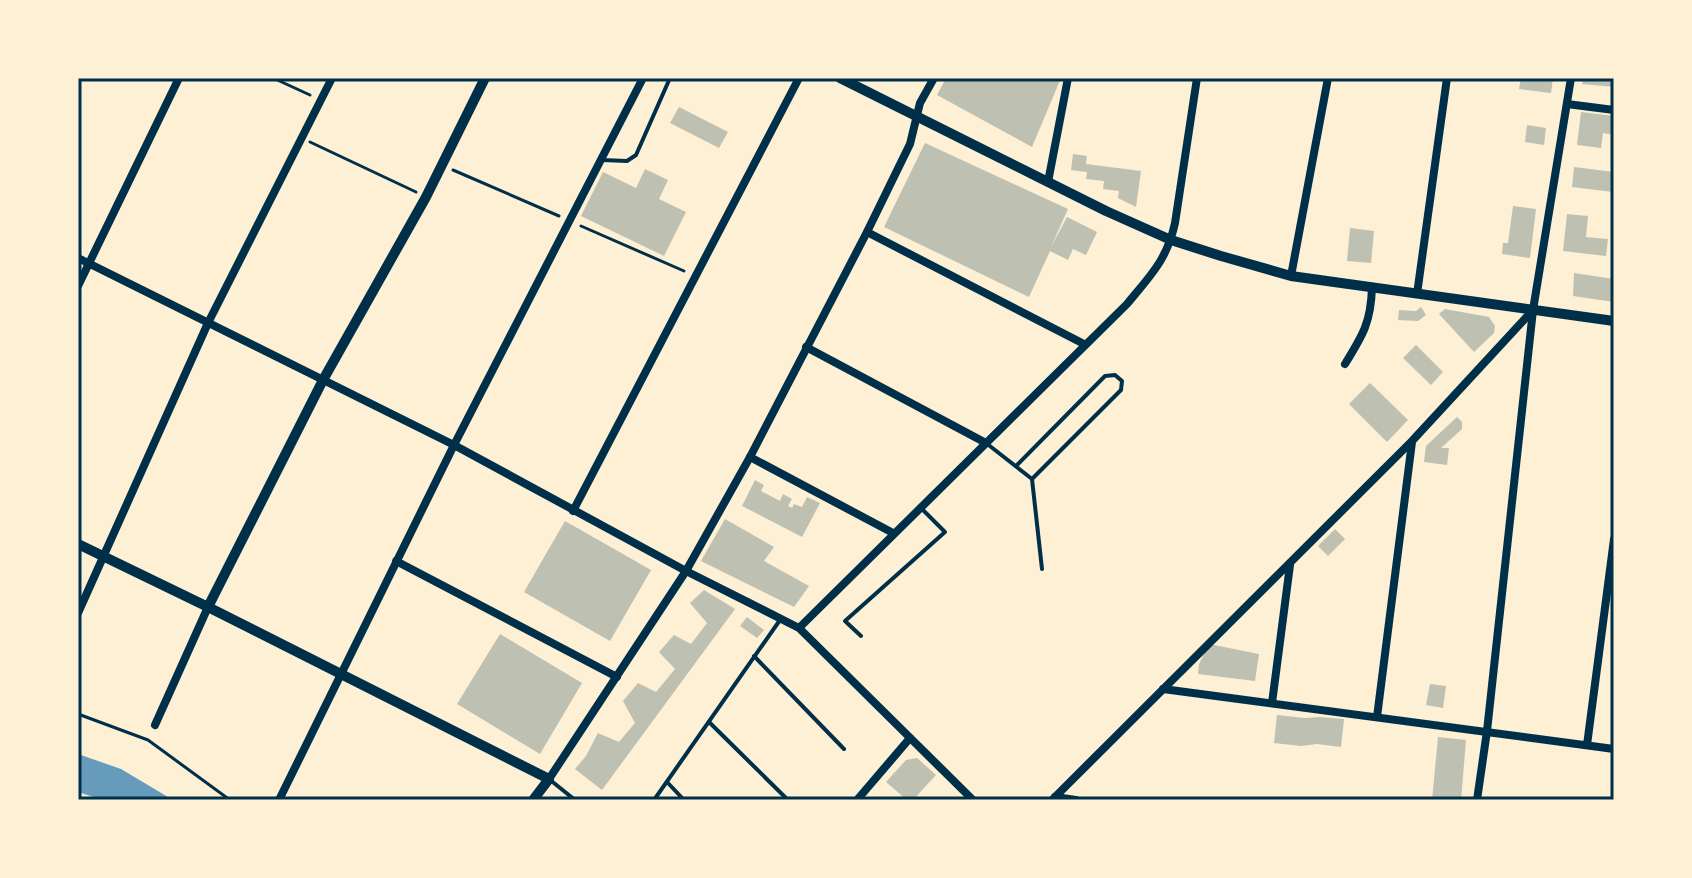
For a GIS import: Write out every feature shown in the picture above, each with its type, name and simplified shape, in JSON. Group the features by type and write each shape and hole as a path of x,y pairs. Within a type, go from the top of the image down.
{"street":[{"path":"78,286 179,78"},
{"path":"78,613 208,323 332,78"},
{"path":"155,725 208,607 323,380 426,197 485,78"},
{"path":"279,800 454,445 643,78"},
{"path":"573,511 799,78"},
{"path":"840,78 1171,240 1221,256 1291,276 1614,321"},
{"path":"533,800 686,571 750,457 910,144 916,116 934,78"},
{"path":"1048,182 1068,78"},
{"path":"799,628 1127,304 1161,263 1171,240 1197,78"},
{"path":"1291,276 1328,78"},
{"path":"1417,294 1447,78"},
{"path":"1477,800 1533,310 1571,78"},
{"path":"1567,104 1614,110"},
{"path":"867,232 1084,344"},
{"path":"78,258 454,445 686,571 799,628 973,800"},
{"path":"1345,364 1363,335 1372,311 1372,287"},
{"path":"1054,798 1412,441 1533,310"},
{"path":"806,347 986,443"},
{"path":"1377,717 1412,441"},
{"path":"750,457 893,533"},
{"path":"1587,745 1614,539"},
{"path":"78,544 549,779"},
{"path":"396,561 617,677"},
{"path":"1272,703 1290,564"},
{"path":"1163,689 1614,749"},
{"path":"857,800 910,738"},
{"path":"1054,798 1076,800"}],"lane":[{"path":"600,160 627,161 636,155 670,78"},
{"path":"1016,466 1105,376 1115,375 1122,381 1121,390 1032,479"},
{"path":"986,443 1032,479 1042,569"},
{"path":"861,636 845,621 945,532 920,507"},
{"path":"654,800 780,620"},
{"path":"754,656 844,749"},
{"path":"709,722 788,800"},
{"path":"549,779 575,800"},
{"path":"667,782 684,800"}],"path":[{"path":"273,78 321,100"},
{"path":"302,138 426,197"},
{"path":"442,165 696,276"},
{"path":"78,714 148,740 230,800"}],"water":[{"path":"78,754 121,769 173,800 103,800 78,792"}],"building":[{"path":"946,78 1061,78 1032,147 937,95"},
{"path":"1521,78 1553,78 1551,93 1519,89"},
{"path":"1583,78 1614,78 1614,87 1582,84"},
{"path":"679,107 728,132 719,148 670,123"},
{"path":"1581,112 1614,116 1614,135 1603,133 1601,148 1577,145"},
{"path":"1527,125 1546,128 1544,145 1525,142"},
{"path":"925,143 1068,209 1051,247 1067,217 1097,232 1086,255 1073,249 1068,260 1050,251 1029,297 884,227"},
{"path":"1073,154 1087,156 1086,164 1141,171 1136,207 1118,198 1119,191 1103,189 1104,181 1086,179 1087,172 1071,170"},
{"path":"1574,167 1614,172 1613,192 1572,187"},
{"path":"645,169 668,180 659,199 686,212 664,256 581,216 603,172 636,188"},
{"path":"1513,206 1536,209 1530,258 1502,254 1503,243 1508,243"},
{"path":"1567,214 1588,216 1586,237 1608,239 1606,256 1563,251"},
{"path":"1350,228 1374,231 1371,263 1347,261"},
{"path":"1574,273 1614,279 1614,302 1573,296"},
{"path":"1421,307 1426,315 1418,321 1398,320 1399,310 1416,311"},
{"path":"1445,309 1489,317 1495,326 1494,333 1474,352 1439,314"},
{"path":"1416,345 1443,372 1431,385 1403,358"},
{"path":"1370,383 1408,420 1387,442 1349,404"},
{"path":"1457,417 1462,422 1462,429 1441,448 1449,448 1447,465 1424,462 1426,446"},
{"path":"755,480 764,485 761,491 780,501 783,494 792,499 788,506 792,508 794,504 802,507 807,497 820,503 802,537 742,506"},
{"path":"725,519 774,547 764,561 809,586 794,607 701,561"},
{"path":"565,521 651,570 610,641 524,592"},
{"path":"1335,529 1345,539 1328,556 1318,546"},
{"path":"704,590 735,609 602,790 575,769 598,733 619,742 635,723 623,701 638,683 656,692 675,669 659,652 674,635 691,644 707,623 690,603"},
{"path":"747,617 764,630 757,638 740,626"},
{"path":"500,634 582,683 540,754 457,704"},
{"path":"1209,644 1259,654 1255,681 1198,674 1199,664"},
{"path":"1430,684 1446,686 1443,708 1426,705"},
{"path":"1277,715 1344,719 1341,747 1274,743"},
{"path":"1438,737 1466,740 1461,800 1432,800"},
{"path":"917,758 936,775 913,800 907,800 886,782 906,760"}]}
